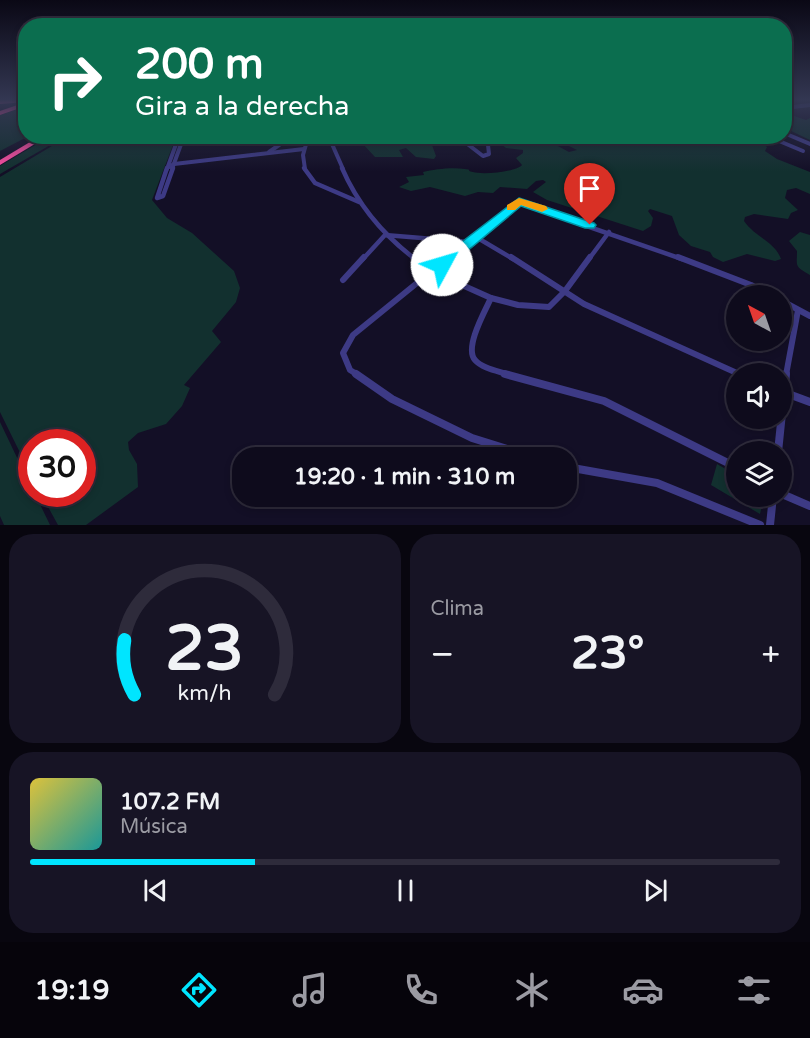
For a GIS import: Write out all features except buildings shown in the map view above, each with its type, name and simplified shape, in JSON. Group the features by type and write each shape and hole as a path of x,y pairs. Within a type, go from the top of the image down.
{"highway":[{"path":"0,156 20,144"},
{"path":"0,163 32,144"}],"street":[{"path":"792,136 810,144"},
{"path":"176,144 156,196 158,198 164,196 181,144"},
{"path":"267,153 280,144"},
{"path":"306,144 302,170 309,179 321,187 359,202"},
{"path":"332,144 359,202 385,235 433,272 459,286 491,298 545,308 551,306 609,232"},
{"path":"467,144 483,156 489,154 488,144"},
{"path":"786,144 803,151"},
{"path":"167,168 174,164 304,149"},
{"path":"501,447 472,438 392,399 350,370 343,353 353,335 519,201 751,285"},
{"path":"385,235 473,240 584,304 726,368"},
{"path":"344,280 385,235"},
{"path":"491,298 471,344 471,353 475,360 486,367 520,380 604,400 726,462"},
{"path":"792,307 810,316"},
{"path":"788,363 798,310"},
{"path":"792,395 810,402"},
{"path":"577,469 657,483 760,525"},
{"path":"792,498 810,506"},
{"path":"770,525 771,507"}],"green space":[{"path":"0,124 18,124 18,142 0,151"},
{"path":"792,124 810,124 810,140 792,131"},
{"path":"37,144 52,144 0,174 0,166"},
{"path":"55,144 173,144 152,200 167,218 192,233 234,271 240,288 236,302 212,331 221,342 184,385 190,388 182,406 166,424 138,433 128,442 129,450 137,464 138,487 86,525 58,525 48,507 96,507 96,429 18,429 18,449 0,412 0,177"},
{"path":"363,144 432,145 436,156 434,159 416,157 406,148 399,150 403,157 375,157"},
{"path":"501,144 551,144 569,152 577,150 565,144 764,144 767,147 765,151 777,159 810,172 810,194 796,188 787,190 785,198 798,210 791,213 788,219 754,214 745,217 744,221 749,227 774,248 781,259 775,261 747,254 723,262 713,257 710,252 691,246 679,235 672,216 650,209 648,211 653,218 651,226 643,231 547,200 533,192 546,182 543,180 536,181 527,189 500,187 493,193 478,192 465,196 430,187 411,191 399,187 409,182 406,177 424,175 423,172 433,170 460,168 477,173 491,173 506,171 522,165 516,158 523,153 523,150 506,148"},
{"path":"800,232 810,235 810,275 798,266 797,251 789,241"},
{"path":"0,422 18,460 18,507 41,507 50,525 4,525 0,516"},
{"path":"717,464 726,469 726,494 711,485"},
{"path":"748,507 762,507 760,514"}],"slow traffic":[{"path":"511,207 519,201 542,209"}],"route":[{"path":"442,265 519,201 590,225"}]}
